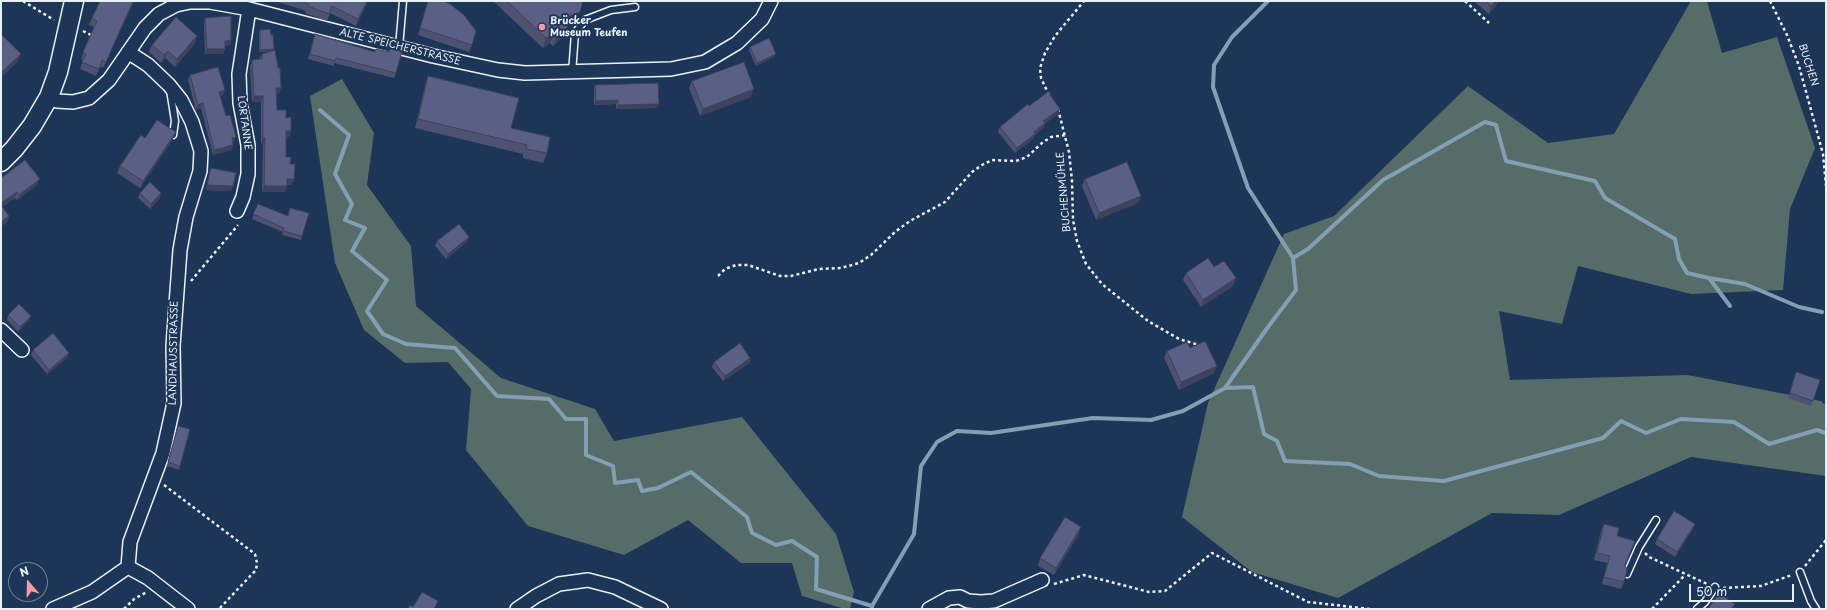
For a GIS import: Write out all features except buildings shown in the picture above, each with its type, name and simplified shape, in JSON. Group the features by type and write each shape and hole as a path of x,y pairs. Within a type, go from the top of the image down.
{"main road":[{"path":"1,162 14,149 32,126 49,96 58,72 74,1"}],"street":[{"name":"ALTE SPEICHERSTRASSE","path":"49,96 57,101 73,102 89,98 109,80 145,28 160,14 176,5 190,2 210,2 249,9 399,47 498,70 526,73 572,73 671,69 705,62 738,43 762,19 771,1"},
{"name":"LORTANNE","path":"237,211 243,197 248,174 248,145 240,103 239,74 249,9"},
{"name":"LANDHAUSSTRASSE","path":"128,52 148,65 169,85 181,100 192,122 201,151 200,171 186,217 180,250 175,297 173,346 174,403 163,452 130,542 128,567"},
{"path":"1,330 22,350"},
{"path":"53,609 92,592 128,567 157,585 188,609"},
{"path":"517,609 536,596 559,584 588,580 615,587 661,609"},
{"path":"929,609 949,598 960,597 982,602 994,601 1042,580"}],"lane":[{"path":"399,47 403,1"},
{"path":"572,73 575,33 585,20 611,10 635,7"},
{"path":"169,85 175,121 173,135"},
{"path":"1627,574 1639,547 1656,520"},
{"path":"1800,572 1811,602 1816,609"},
{"path":"1697,609 1705,602 1715,588"}],"path":[{"path":"23,1 58,22"},
{"path":"1050,96 1041,78 1040,68 1045,53 1055,36 1084,1"},
{"path":"1465,1 1489,23"},
{"name":"BUCHEN","path":"1770,1 1787,35 1799,66 1823,154 1826,186"},
{"path":"77,28 96,37"},
{"name":"BUCHENMÜHLE","path":"1054,102 1058,109 1066,135 1072,181 1073,220 1077,241 1086,264 1102,284 1148,321 1179,339 1202,345"},
{"path":"718,276 726,269 736,265 748,265 780,276 791,276 819,269 841,268 859,263 871,255 895,232 910,221 945,202 972,172 982,165 992,160 1016,161 1027,157 1051,137 1066,135"},
{"path":"175,297 180,295 240,222 237,211"},
{"path":"154,478 255,554 257,562 256,570 219,609"},
{"path":"1639,547 1649,557 1685,575 1715,588 1733,589 1760,586 1800,572 1826,540"},
{"path":"1042,580 1054,584 1084,575 1149,592 1165,591 1212,552 1308,602 1370,609"},
{"path":"1652,609 1680,582 1685,575"},
{"path":"124,609 134,599 157,585"}],"green space":[{"path":"1691,1 1707,1 1722,53 1777,37 1815,148 1790,209 1783,290 1691,294 1578,266 1562,324 1499,311 1510,380 1688,375 1821,401 1826,406 1826,476 1691,457 1559,515 1492,513 1338,598 1252,572 1182,517 1208,403 1284,234 1334,216 1468,86 1548,143 1614,134"},
{"path":"342,79 374,133 367,185 411,246 416,306 501,378 595,409 614,441 742,417 836,534 854,592 850,609 845,609 802,596 792,563 741,563 688,520 624,555 528,526 466,450 471,389 448,362 405,363 364,330 335,263 310,96"}],"waterway":[{"path":"872,609 872,606 914,534 921,466 937,442 957,431 991,433 1093,418 1151,420 1183,411 1225,388 1296,290 1293,258 1248,188 1213,87 1214,65 1232,37 1268,1"},
{"path":"320,110 349,135 335,174 352,204 345,220 365,228 352,251 387,280 367,311 383,334 406,344 455,348 497,396 549,399 566,419 586,419 586,455 613,466 615,483 638,480 642,491 658,488 691,472 747,517 752,533 776,545 792,541 817,557 816,589 872,606"},
{"path":"1293,258 1308,249 1383,180 1485,122 1496,125 1506,161 1595,181 1605,198 1675,239 1679,259 1687,273 1709,278 1730,306"},
{"path":"1709,278 1745,284 1799,307 1822,312"},
{"path":"1225,388 1253,387 1264,434 1277,441 1285,461 1350,464 1379,476 1444,481 1603,438 1621,421 1646,433 1681,419 1734,422 1769,444 1817,430 1826,433"}],"place":[{"name":"Brücker Museum Teufen","path":"542,27"}]}
